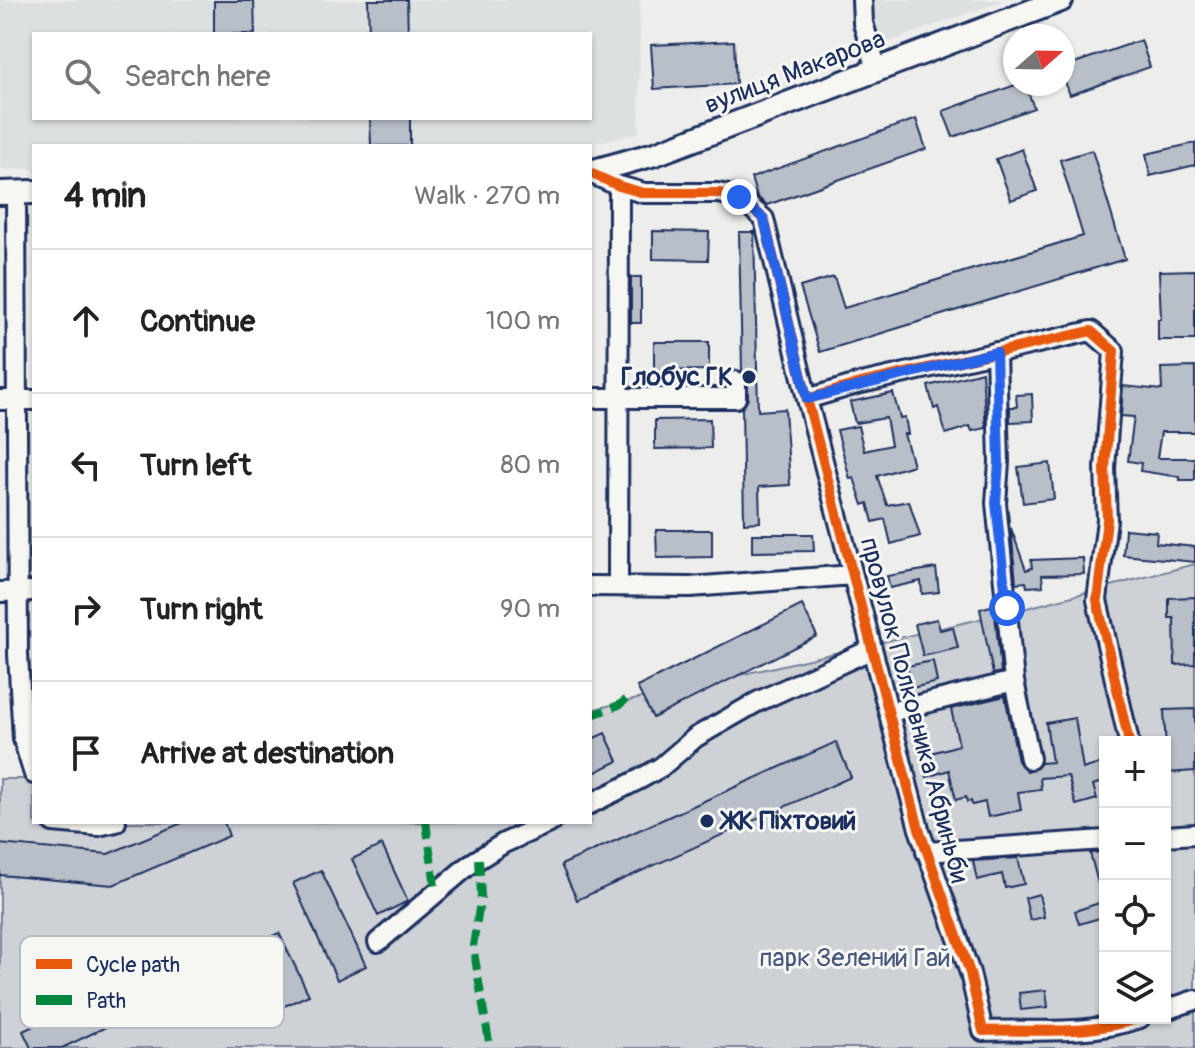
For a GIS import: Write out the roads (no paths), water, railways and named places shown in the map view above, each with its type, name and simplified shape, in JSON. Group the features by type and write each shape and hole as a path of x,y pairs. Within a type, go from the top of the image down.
{"street":[{"path":"862,0 863,23 877,70"},
{"name":"вулиця Макарова","path":"592,171 655,154 1061,0"},
{"name":"провулок Полковника Абриньби","path":"592,173 619,186 644,193 739,197 764,219 807,399 926,852 970,973 983,1031 1033,1029 1072,1032 1119,1024"},
{"path":"618,585 619,186"},
{"path":"17,193 7,400 17,591 19,709 23,739 32,768"},
{"path":"807,399 1091,331 1114,351 1105,468 1107,520 1097,600 1128,736"},
{"path":"996,352 999,462 996,503 1014,681 1030,759"},
{"path":"592,398 736,398 736,381"},
{"path":"7,400 32,400"},
{"path":"592,586 690,587 853,575"},
{"path":"592,803 651,773 696,737 757,702 872,649"},
{"name":"провулок Полковника Абриньби","path":"890,712 1014,681"},
{"path":"76,824 107,824"},
{"path":"378,942 469,865 504,843 547,824"},
{"path":"1171,836 1195,834"},
{"name":"провулок Полковника Абриньби","path":"926,852 1099,840"},
{"path":"1171,1008 1195,1000"}],"place":[{"name":"Глобус ГК","path":"749,377"},
{"name":"ЖК Піхтовий","path":"707,821"}],"park label":[{"name":"парк Зелений Гай","path":"855,958"}]}
